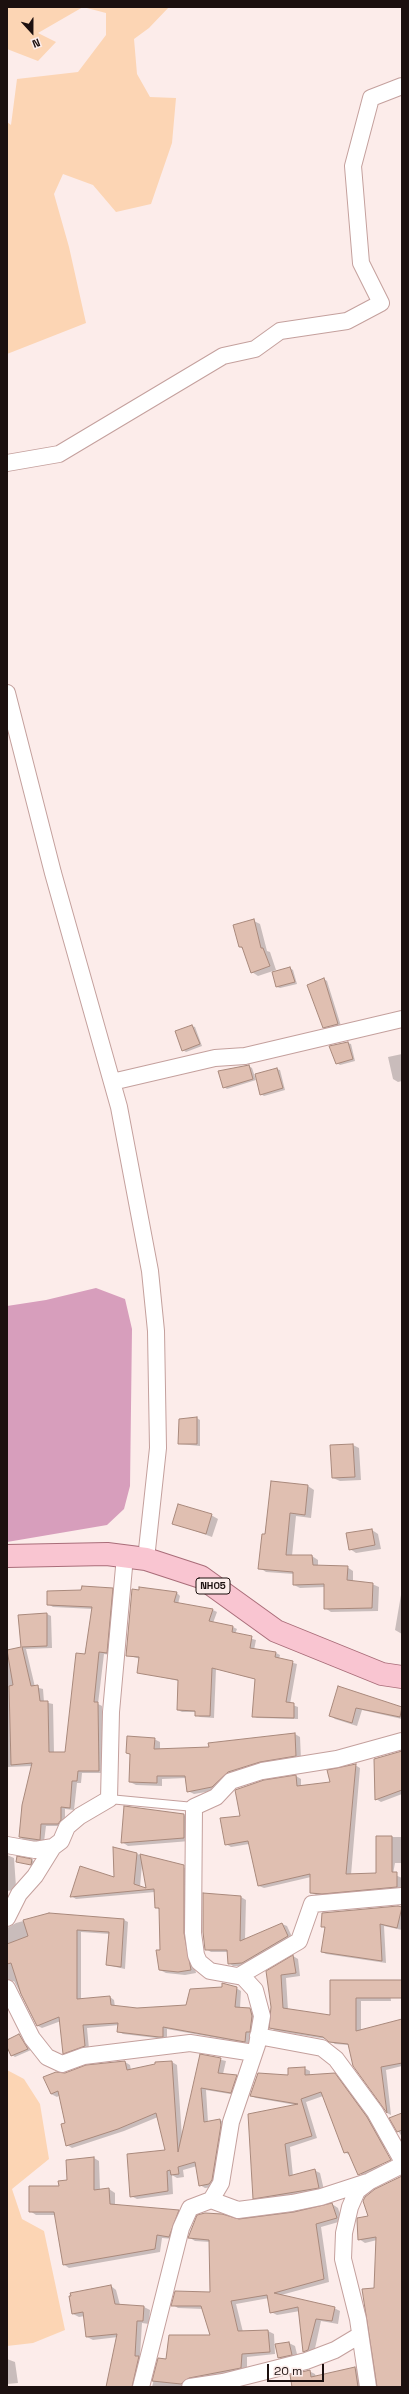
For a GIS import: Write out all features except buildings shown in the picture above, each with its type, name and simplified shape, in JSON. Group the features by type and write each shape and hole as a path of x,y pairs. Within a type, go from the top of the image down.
{"main road":[{"name":"NH05","path":"7,1556 106,1554 136,1558 201,1577 276,1631 382,1674 402,1677"}],"street":[{"path":"7,463 59,454 223,356 256,349 280,331 348,321 382,303 361,263 353,166 371,98 402,86"},
{"path":"7,693 53,873 112,1082 133,1172 150,1271 156,1331 158,1448 136,1558 111,1712 109,1799 80,1816 67,1828 61,1841 53,1847 35,1876 19,1894 7,1918"},
{"path":"112,1082 215,1058 245,1056 402,1020"},
{"path":"141,2387 181,2228 190,2208 211,2200 221,2183 231,2122 254,2053 262,2016 255,1990 243,1977 210,1971 199,1962 196,1955 193,1933 194,1807 216,1797 231,1781 262,1771 337,1758 402,1741"},
{"path":"7,1845 35,1850 53,1847"},
{"path":"239,1976 299,1941 312,1904 402,1896"},
{"path":"7,1988 32,2038 48,2057 62,2064 84,2056 190,2043 254,2053"},
{"path":"258,2036 322,2048 336,2058 374,2112 402,2160"},
{"path":"211,2200 238,2210 292,2204 321,2197 370,2181 402,2165"},
{"path":"368,2387 360,2335 343,2259 344,2233 350,2207 357,2191 370,2181"},
{"path":"190,2387 223,2382 306,2361 335,2350 360,2335"}],"lane":[{"path":"109,1799 194,1807"}],"shaded area":[{"path":"7,7 83,7 38,33 56,42 38,61 7,49"},
{"path":"83,7 169,7 149,28 134,39 137,74 150,97 176,98 172,143 151,204 116,212 93,185 63,174 54,194 69,247 86,323 7,354 7,122 11,125 17,79 78,72 106,35 106,13"},
{"path":"96,1288 125,1299 132,1329 130,1486 124,1509 107,1525 7,1542 7,1306 46,1300"},
{"path":"7,2070 24,2079 40,2104 49,2159 12,2189 22,2219 44,2231 65,2330 33,2343 7,2346"}]}
